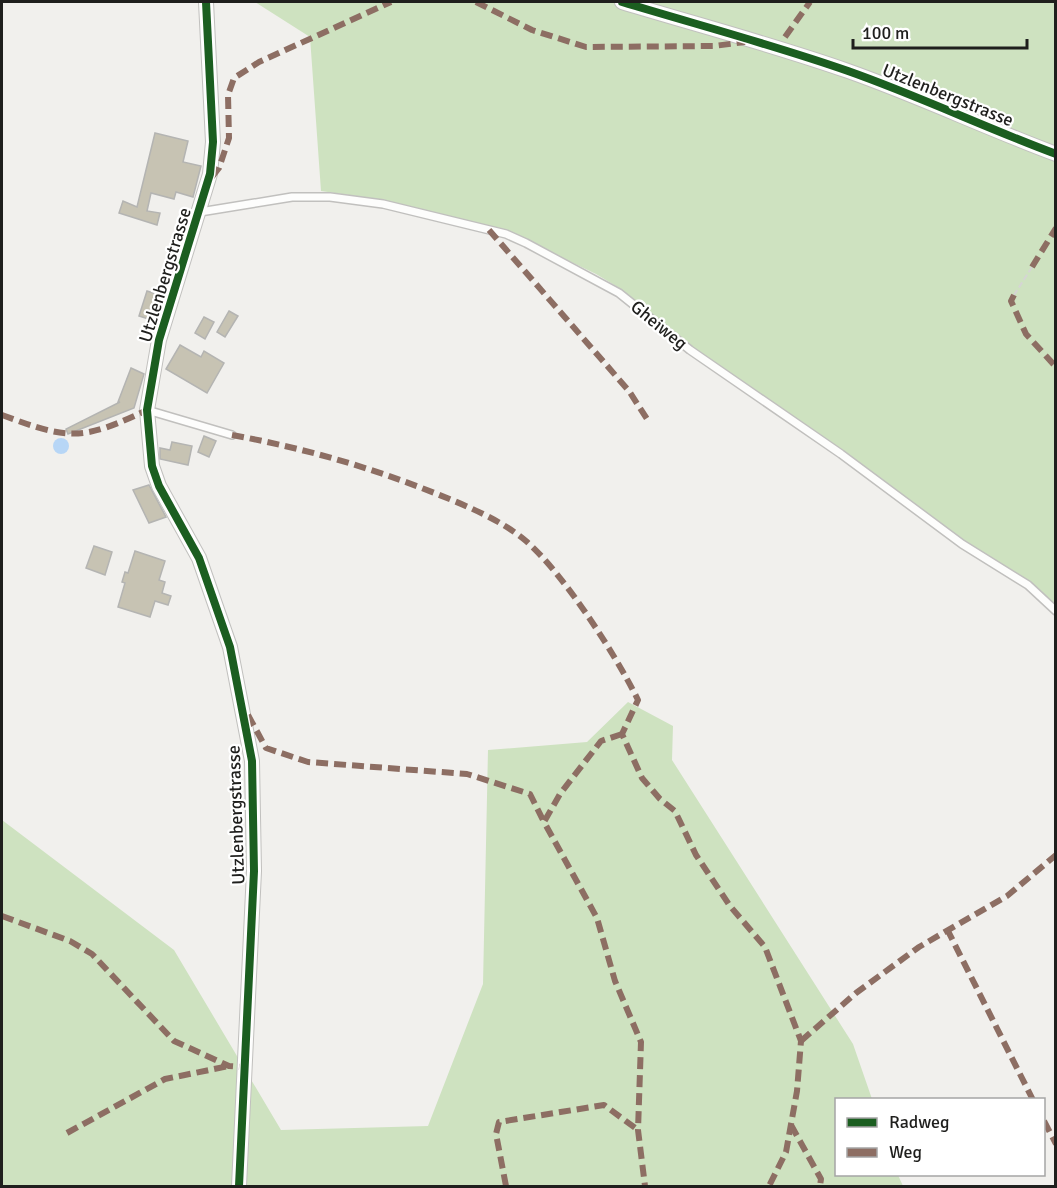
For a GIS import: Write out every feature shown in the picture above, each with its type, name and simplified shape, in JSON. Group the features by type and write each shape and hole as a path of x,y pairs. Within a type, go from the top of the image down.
{"street":[{"name":"Utzlenbergstrasse","path":"206,2 213,156 200,212 159,340 147,410 152,466 159,486 199,558 230,647 252,761 254,871 239,1186"},
{"name":"Utzlenbergstrasse","path":"622,2 846,70 930,101 1002,134 1056,154"}],"lane":[{"name":"Gheiweg","path":"200,212 292,197 330,197 383,204 506,234 526,243 619,293 690,350 841,454 962,544 1028,585 1056,611"},
{"path":"147,410 232,435"}],"path":[{"path":"1014,295 1032,267"}],"green space":[{"path":"255,2 1055,2 1055,605 1030,582 964,541 844,451 692,347 621,289 596,274 507,231 384,200 321,191 310,37"},
{"path":"628,702 673,726 672,760 853,1044 872,1098 835,1098 835,1176 898,1176 903,1186 2,1186 2,820 174,950 281,1130 428,1126 483,984 488,750 587,742"}],"water":[{"path":"61,438 69,446 61,454 53,446"}],"building":[{"path":"155,133 188,141 183,162 201,166 193,197 176,192 174,199 151,193 147,211 160,213 157,225 119,213 123,201 137,207"},
{"path":"147,291 163,296 155,321 139,316"},
{"path":"229,311 238,316 225,337 217,332"},
{"path":"204,317 214,322 205,339 195,333"},
{"path":"180,345 201,357 204,351 224,363 207,393 166,369"},
{"path":"131,368 144,374 134,408 68,434 66,429 120,402 118,402"},
{"path":"204,436 216,441 209,457 198,452"},
{"path":"172,442 192,446 188,465 160,459 160,448 170,450"},
{"path":"149,485 166,517 149,523 133,490"},
{"path":"94,546 112,552 105,575 86,568"},
{"path":"135,551 165,561 159,580 165,582 162,593 171,596 168,605 155,601 150,617 118,607 125,583 122,582 125,572 128,573"}],"marked path":[{"path":"212,177 219,168 229,138 228,95 234,78 259,62 391,2"},
{"path":"476,2 532,30 586,47 714,46 745,42"},
{"path":"785,37 810,2"},
{"path":"1032,267 1056,228"},
{"path":"489,230 629,391 647,419"},
{"path":"1014,295 1011,301 1026,334 1056,367"},
{"path":"2,415 44,429 75,434 106,427 147,410"},
{"path":"232,435 310,452 361,467 412,484 495,520 526,541 541,555 588,616 638,700 622,734 642,778 660,799 675,811 696,855 730,906 765,947 801,1041 797,1091 786,1152 769,1186"},
{"path":"248,715 266,748 308,762 467,774 530,794 544,822"},
{"path":"622,734 601,741 560,794 544,822 597,918 615,981 641,1042 638,1130 645,1186"},
{"path":"801,1041 856,993 919,947 1007,896 1056,855"},
{"path":"2,916 70,941 92,954 174,1041 229,1066 243,1067"},
{"path":"947,929 1032,1098"},
{"path":"67,1133 165,1079 229,1066"},
{"path":"506,1186 496,1134 499,1122 604,1105 638,1130"},
{"path":"1045,1123 1056,1144"},
{"path":"791,1125 821,1179 820,1186"}],"cycle path":[{"path":"206,2 213,142 210,174 159,340 147,410 152,466 159,486 199,558 230,647 252,761 254,871 239,1186"},
{"path":"622,2 848,71 1056,154"}]}
